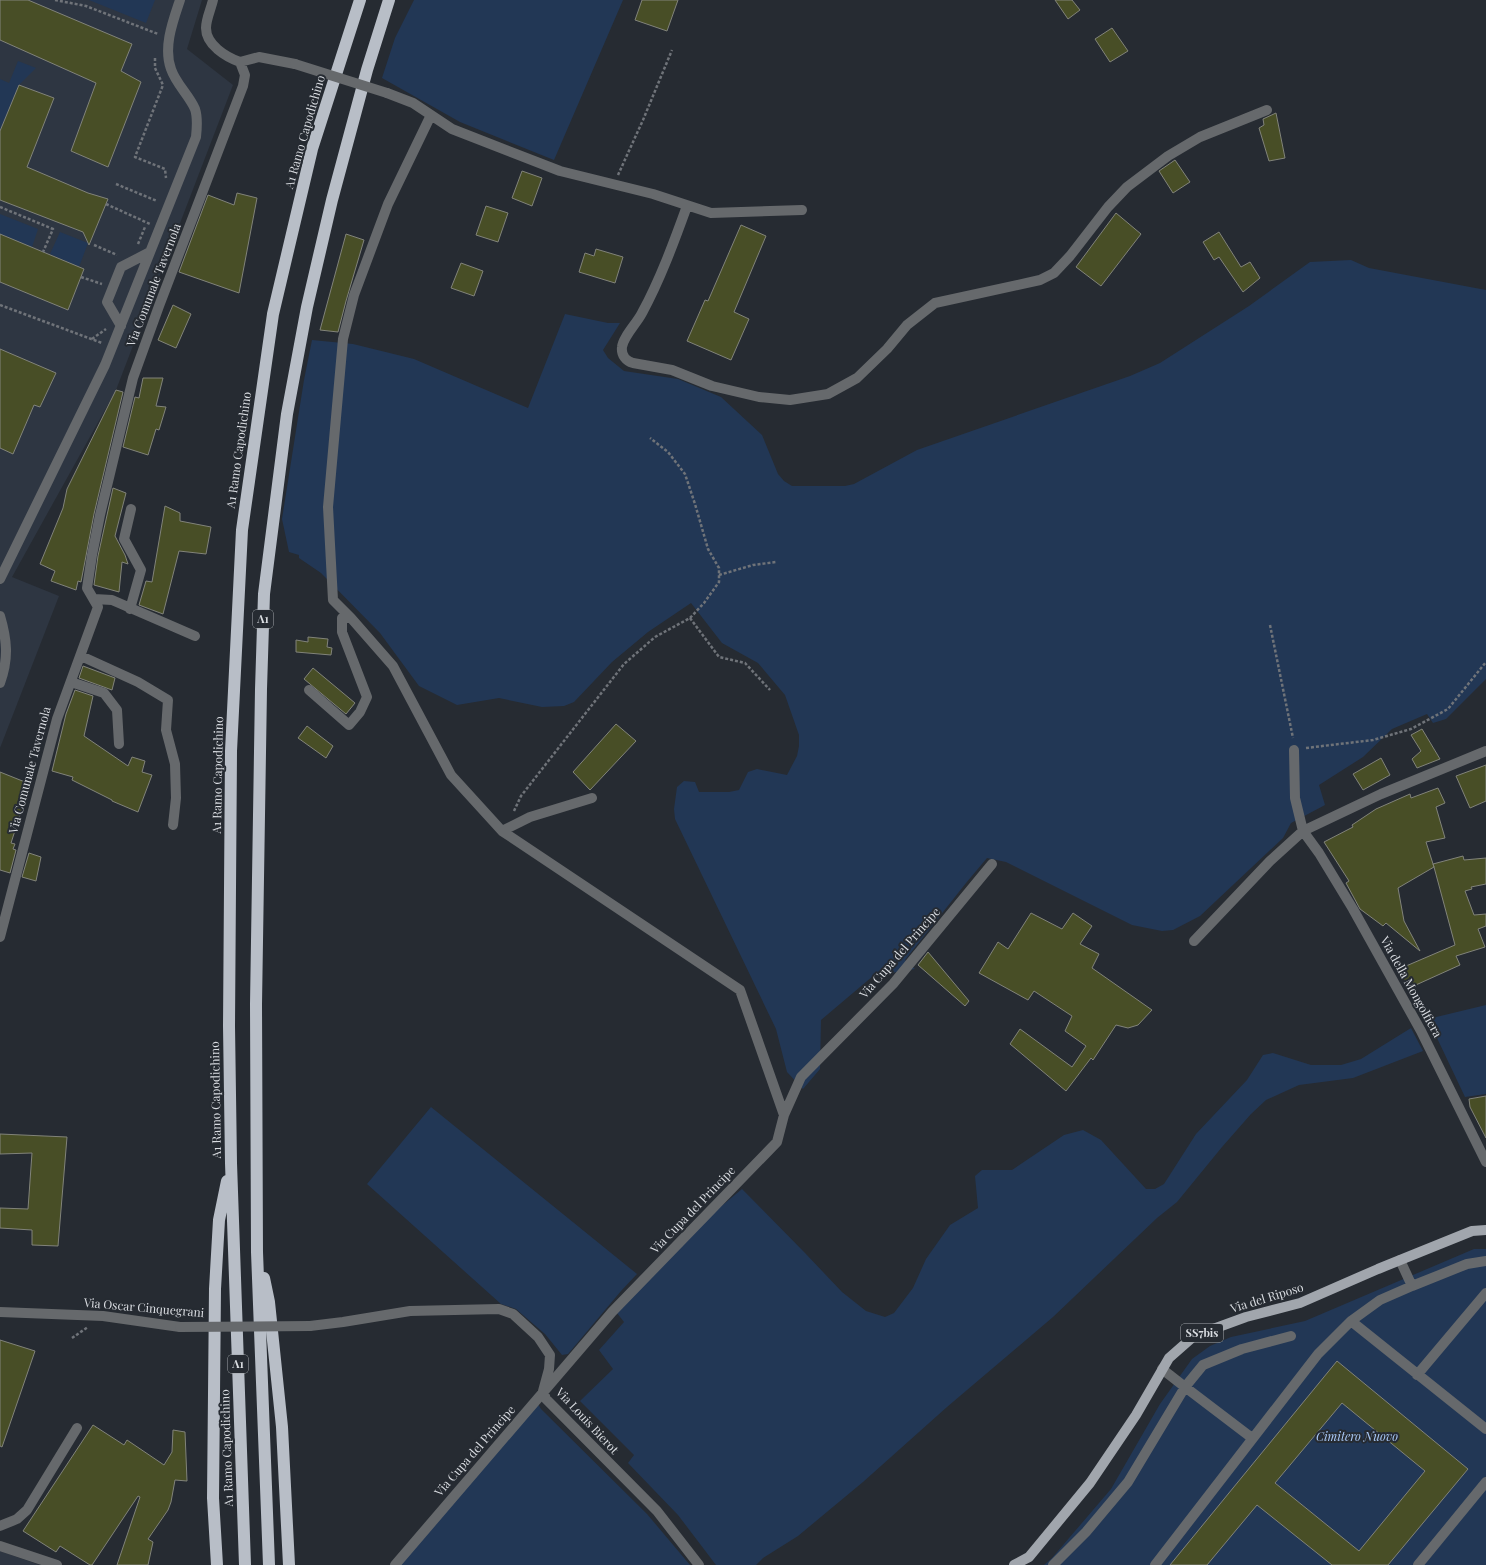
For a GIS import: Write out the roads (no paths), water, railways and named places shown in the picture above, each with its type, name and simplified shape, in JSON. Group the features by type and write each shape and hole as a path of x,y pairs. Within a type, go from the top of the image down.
{"highway":[{"name":"A1 Ramo Capodichino","path":"245,1565 231,1163 229,1026 231,751 242,530 273,314 312,149 360,0"},
{"name":"A1","path":"269,1565 257,1252 256,1004 264,594 287,414 307,307 332,200 367,70 389,0"},
{"path":"217,1565 213,1498 215,1289 219,1220 231,1163"},
{"path":"257,1252 270,1302 282,1427 289,1565"}],"main road":[{"name":"Via del Riposo","path":"1014,1565 1029,1557 1090,1483 1136,1415 1169,1358 1194,1336 1246,1317 1300,1303 1472,1231 1486,1230"}],"street":[{"path":"0,579 105,365 196,137 197,125 195,110 170,69 168,49 171,28 180,0"},
{"path":"213,0 206,28 208,40 217,49 240,62 259,57 295,64 387,92 413,103 452,129 560,171 653,194 711,213 802,210"},
{"name":"Via Comunale Tavernola","path":"0,937 57,719 98,607 87,588 92,555 100,515 133,378 243,86 245,75 240,62"},
{"path":"687,206 671,249 642,313 623,343 622,353 624,358 633,363 672,370 712,386 759,397 790,400 798,399 828,394 857,378 887,349 907,325 936,303 1040,280 1054,273 1070,256 1108,207 1127,187 1168,156 1200,137 1267,110"},
{"path":"431,115 385,211 354,295 343,339 328,506 333,600 346,618 393,666 451,775 502,830 740,990 784,1115"},
{"path":"120,326 107,302 121,267 150,252"},
{"path":"130,609 141,570 124,539 131,509"},
{"path":"94,599 112,600 195,636"},
{"path":"0,616 2,630 6,640 5,670 0,683"},
{"path":"309,690 349,725 360,712 367,697 342,632 346,618"},
{"path":"81,656 138,682 168,700 166,730 175,764 176,798 173,825"},
{"path":"71,682 104,693 117,710 119,744"},
{"path":"1294,750 1295,798 1303,831"},
{"path":"1194,941 1270,861 1303,831 1381,794 1486,751"},
{"path":"502,830 530,817 592,798"},
{"name":"Via della Mongolfiera","path":"1303,831 1319,853 1353,909 1420,1032 1486,1162"},
{"name":"Via Cupa del Principe","path":"394,1565 612,1312 777,1142 784,1115 801,1077 893,984 992,864"},
{"path":"1400,1260 1412,1286"},
{"path":"1155,1565 1318,1354 1350,1321 1380,1300 1467,1264 1486,1261"},
{"path":"1417,1375 1486,1293"},
{"name":"Via Louis Bierot","path":"310,1326 410,1311 499,1309 513,1314 538,1337 550,1355 549,1369 543,1392 546,1399 657,1511 699,1565"},
{"name":"Via Oscar Cinquegrani","path":"0,1312 103,1316 180,1327 310,1326"},
{"path":"1350,1321 1486,1429"},
{"path":"1053,1565 1086,1532 1128,1482 1185,1387 1203,1365 1242,1349 1291,1336"},
{"path":"1162,1369 1252,1438"},
{"path":"0,1526 17,1519 26,1510 77,1428"},
{"path":"1418,1565 1486,1482"},
{"path":"0,1546 57,1565"}],"park label":[{"name":"Cimitero Nuovo","path":"1357,1437"}]}
